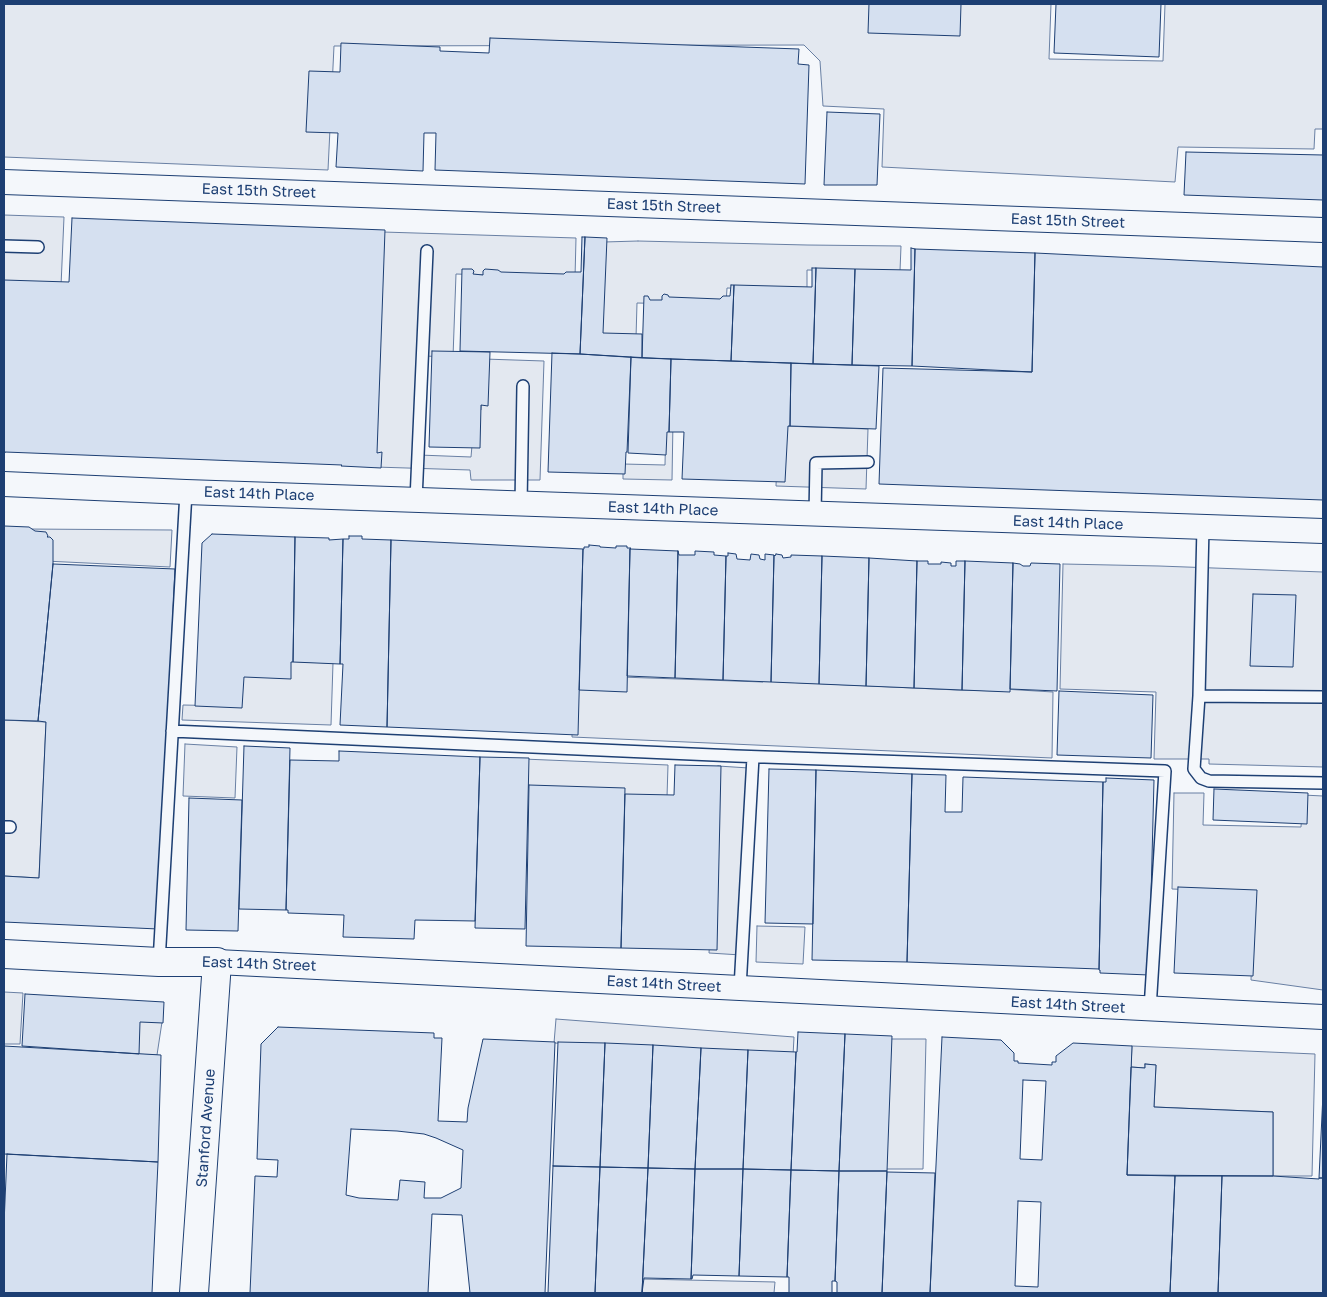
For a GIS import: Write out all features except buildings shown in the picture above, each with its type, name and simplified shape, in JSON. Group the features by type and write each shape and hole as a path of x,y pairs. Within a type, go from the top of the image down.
{"street":[{"name":"East 15th Street","path":"4,182 1323,230"},
{"name":"East 14th Place","path":"4,484 521,504 1323,531"},
{"name":"East 14th Street","path":"4,954 159,962 217,962 1323,1017"},
{"name":"Stanford Avenue","path":"194,1293 217,962"}],"lane":[{"path":"4,246 38,247"},
{"path":"416,500 427,251"},
{"path":"521,504 523,386"},
{"path":"815,514 816,463 868,462"},
{"path":"159,962 186,492"},
{"path":"1203,527 1199,696 1194,769 1201,778 1209,781 1323,783"},
{"path":"1199,696 1323,697"},
{"path":"172,730 753,757 1165,771 1150,1009"},
{"path":"740,988 753,757"}],"shaded area":[{"path":"4,4 1051,4 1049,59 1163,61 1165,4 1323,4 1323,129 1315,129 1314,149 1178,147 1175,182 882,167 884,109 823,106 820,61 804,45 334,46 328,170 4,157"},
{"path":"4,215 64,217 61,286 4,281"},
{"path":"383,232 576,238 575,278 456,274 453,357 423,356 419,455 471,457 475,410 481,410 484,359 544,361 540,480 471,480 470,470 375,467"},
{"path":"604,242 901,246 900,271 807,270 807,290 727,288 726,305 637,303 636,338 599,336"},
{"path":"667,364 783,426 868,429 866,489 776,486 778,426 673,421 672,480 623,479 623,464 665,465"},
{"path":"24,529 172,530 170,567 45,561"},
{"path":"1063,564 1323,572 1323,767 1209,764 1209,759 1154,759 1156,692 1060,689"},
{"path":"282,661 333,663 331,725 182,720 183,705 232,706 233,676"},
{"path":"621,677 1053,692 1052,758 572,737 573,688"},
{"path":"4,720 46,722 39,878 4,876"},
{"path":"185,744 237,747 235,798 183,796"},
{"path":"523,759 668,765 667,797 619,795 619,789 522,787"},
{"path":"718,766 749,768 741,955 709,953"},
{"path":"1174,793 1204,793 1203,825 1301,827 1303,795 1323,796 1323,990 1251,980 1254,892 1172,889"},
{"path":"757,926 805,927 803,964 756,962"},
{"path":"4,992 23,993 20,1044 4,1044"},
{"path":"556,1019 794,1037 793,1056 554,1043"},
{"path":"135,1021 162,1022 157,1055 132,1054"},
{"path":"887,1039 926,1039 923,1169 884,1169"},
{"path":"1132,1046 1315,1054 1312,1176 1273,1176 1273,1112 1154,1107 1156,1065 1145,1064 1145,1068 1131,1067"},
{"path":"641,1279 775,1282 774,1293 641,1293"}]}
